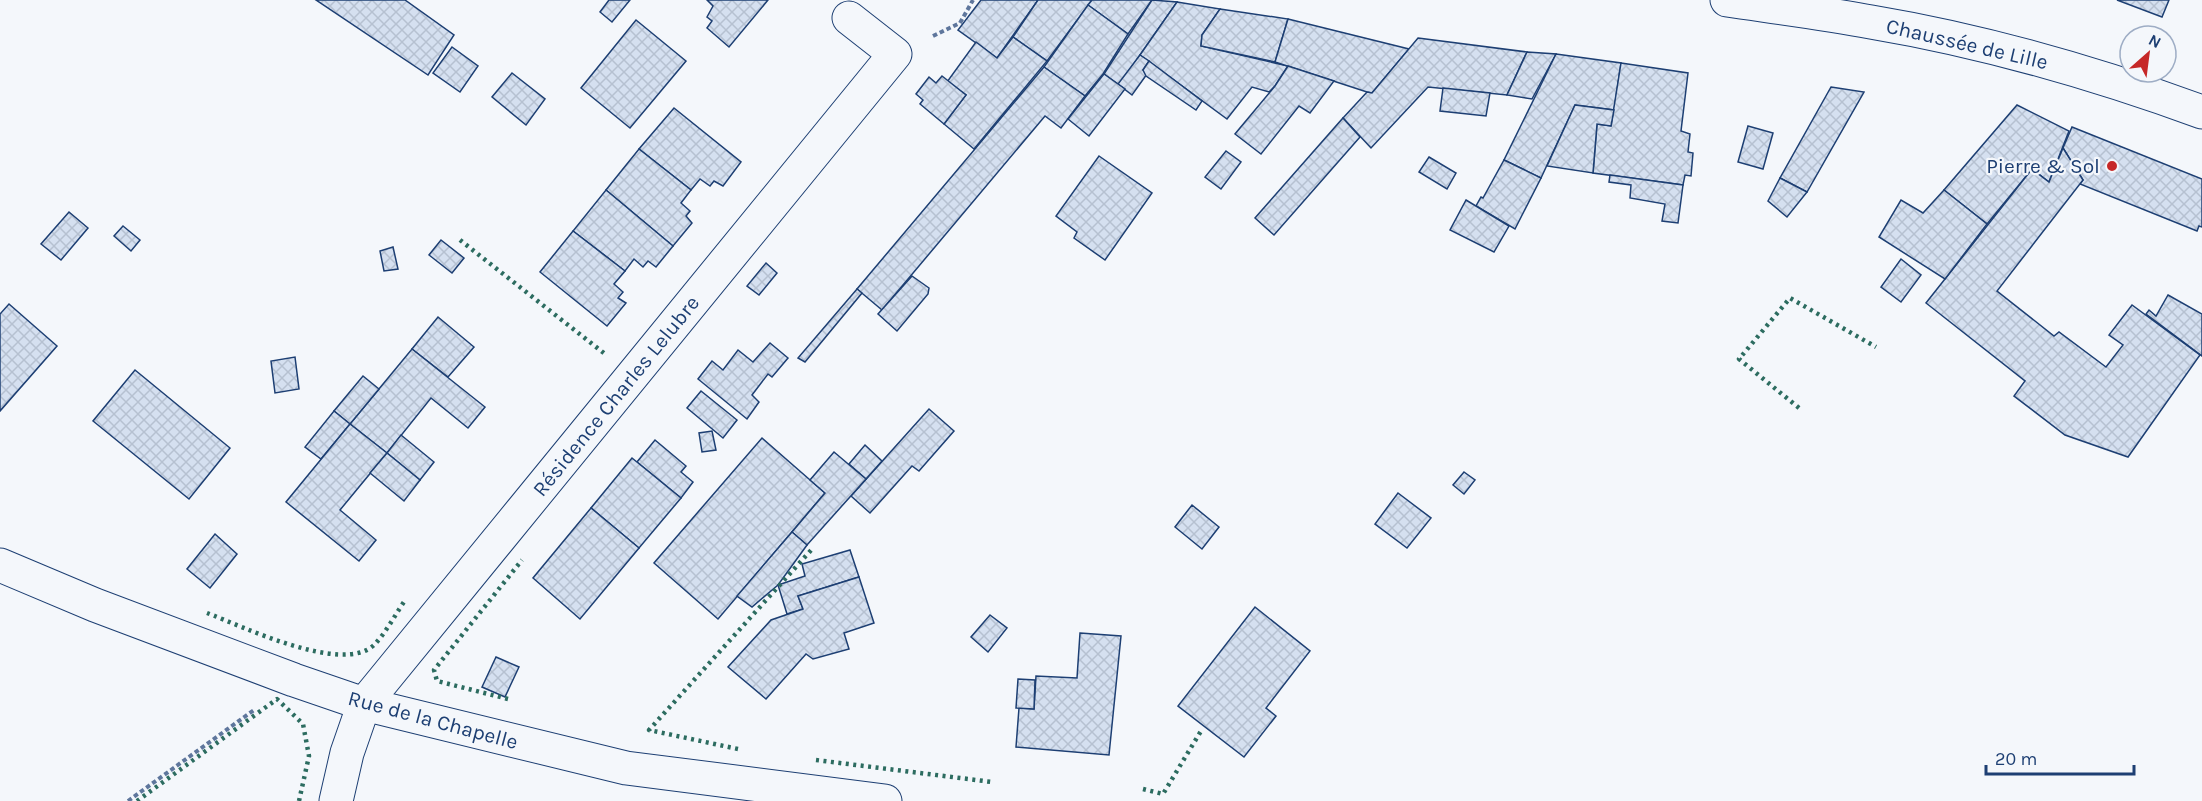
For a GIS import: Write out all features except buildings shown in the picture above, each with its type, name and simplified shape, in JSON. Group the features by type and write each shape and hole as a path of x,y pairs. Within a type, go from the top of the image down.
{"street":[{"name":"Chaussée de Lille","path":"1727,0 1872,22 1952,38 2047,61 2202,112"},
{"path":"849,18 896,54"},
{"name":"Résidence Charles Lelubre","path":"336,801 347,753 364,704 896,54"},
{"name":"Rue de la Chapelle","path":"0,564 95,605 294,681 364,704 626,768 885,801"}],"path":[{"path":"896,54 960,23 973,0"},
{"path":"128,801 294,681"}],"hedge":[{"path":"460,240 605,354"},
{"path":"1799,408 1739,359 1790,298 1876,347"},
{"path":"738,749 649,730 813,548"},
{"path":"508,699 437,681 434,670 522,560"},
{"path":"207,613 292,645 339,654 359,653 374,645 406,599"},
{"path":"137,801 277,699 303,724 309,756 299,801"},
{"path":"1143,789 1163,794 1201,731"},
{"path":"816,760 992,782"}],"place":[{"name":"Pierre & Sol","path":"2112,166"}]}
